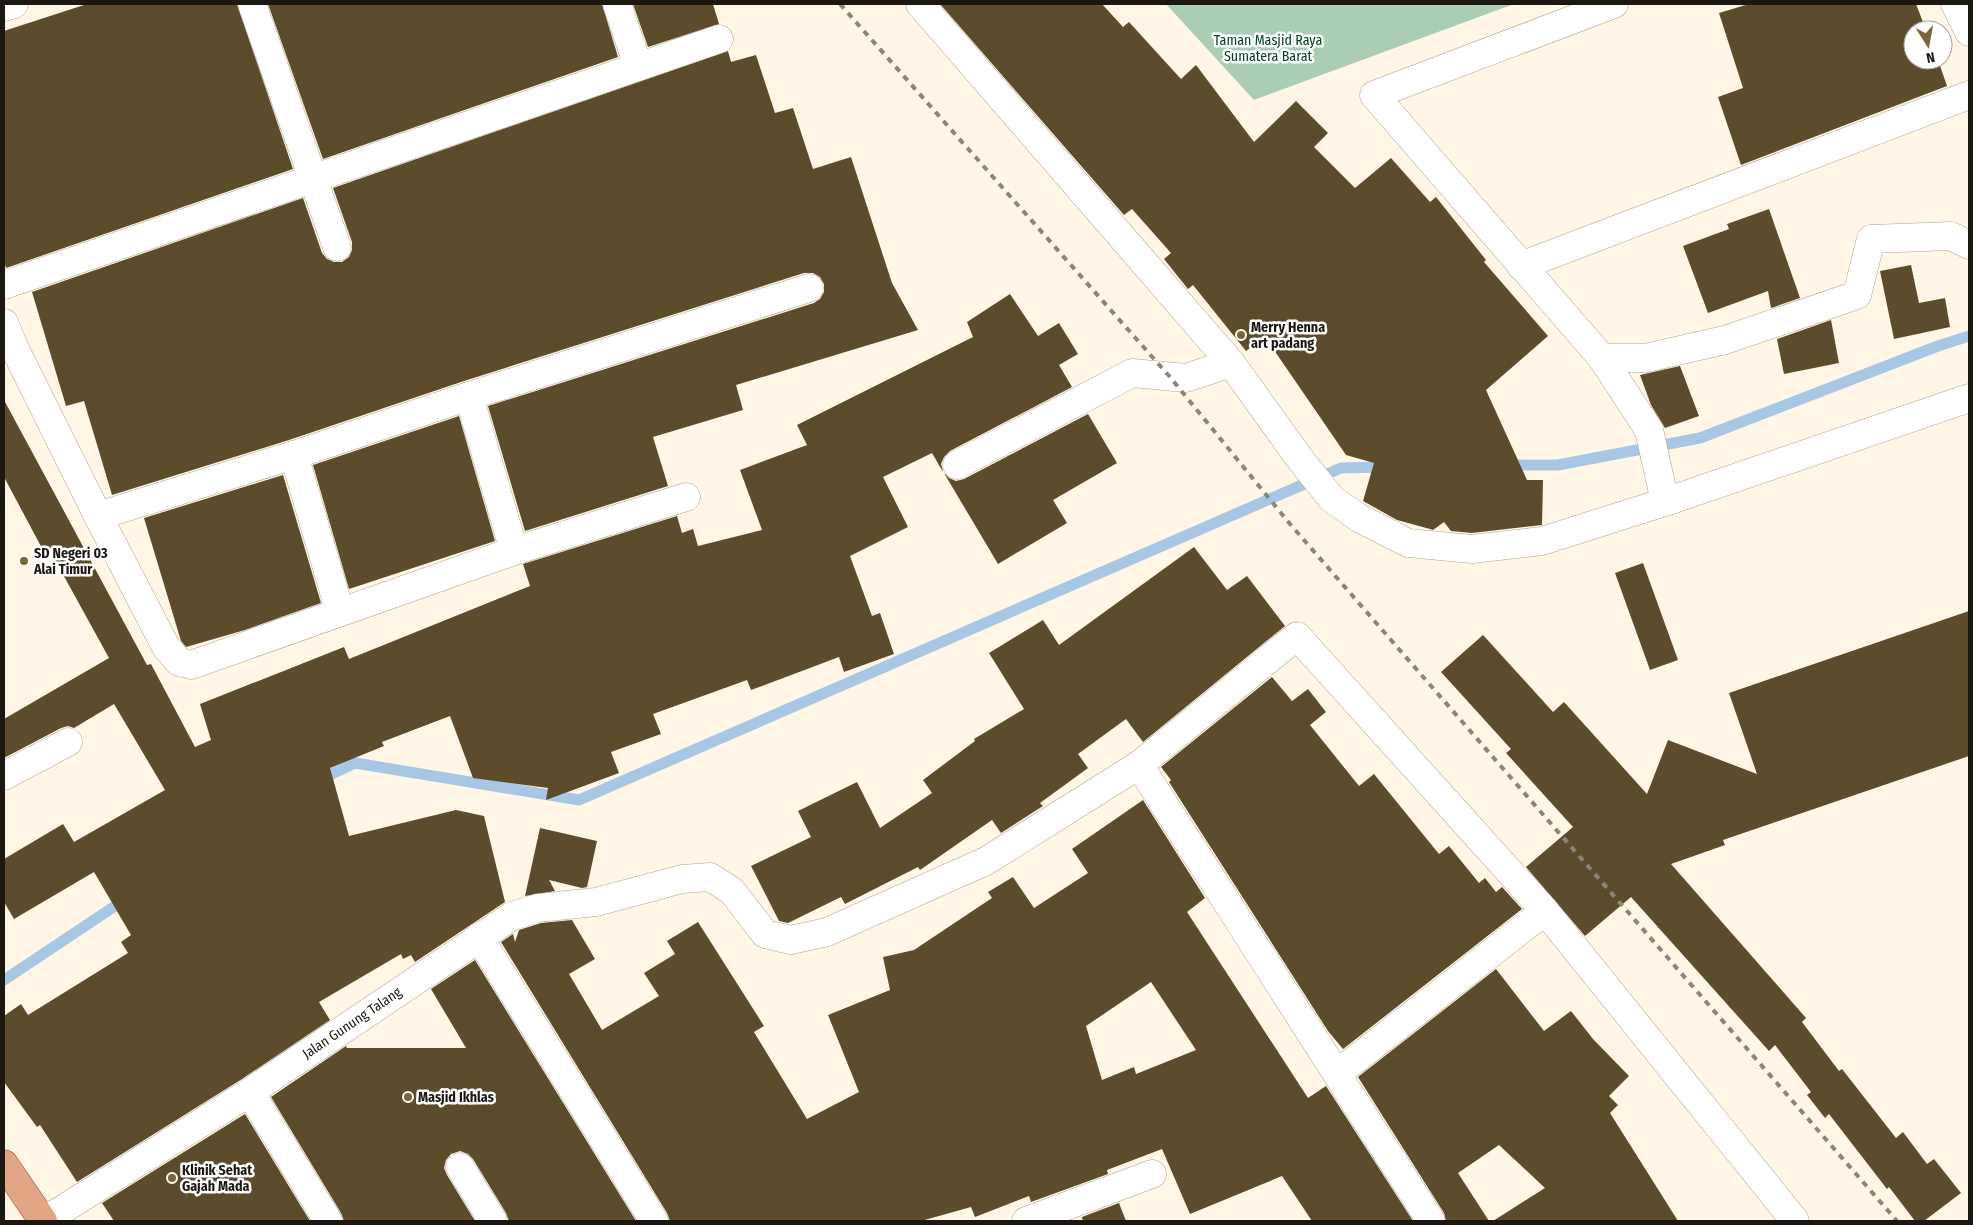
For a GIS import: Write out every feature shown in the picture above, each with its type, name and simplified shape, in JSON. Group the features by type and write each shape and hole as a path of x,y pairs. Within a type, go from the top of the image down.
{"main road":[{"path":"4,1164 43,1221"}],"street":[{"path":"4,7 14,4"},
{"path":"252,4 336,247"},
{"path":"617,4 638,66"},
{"path":"920,4 1231,363 1300,459 1332,499 1360,518 1408,543 1472,549 1542,541 1665,502 1969,398"},
{"path":"1614,4 1374,94 1602,358 1649,430 1660,472 1665,502"},
{"path":"1955,4 1969,32"},
{"path":"4,284 719,39"},
{"path":"1521,266 1969,95"},
{"path":"1602,358 1646,358 1725,340 1857,295 1871,239 1951,236 1969,244"},
{"path":"98,516 294,455 469,396 810,288"},
{"path":"4,323 14,347 98,516 166,647 179,662 191,665 514,551 686,497"},
{"path":"957,465 1132,374 1186,378 1231,363"},
{"path":"469,396 514,551"},
{"path":"294,455 340,612"},
{"name":"Jalan Gunung Talang","path":"43,1221 250,1092 512,916 538,908 596,902 682,879 710,877 732,891 765,934 791,940 827,932 986,861 1139,764 1297,636 1545,911"},
{"path":"4,776 68,742"},
{"path":"1139,764 1338,1073 1430,1221"},
{"path":"1338,1073 1545,911 1795,1221"},
{"path":"479,937 654,1221"},
{"path":"250,1092 328,1221"},
{"path":"460,1167 493,1221"},
{"path":"1026,1221 1152,1174"}],"green space":[{"name":"Taman Masjid Raya Sumatera Barat","path":"1166,4 1514,4 1254,100"}],"building":[{"path":"87,4 237,4 293,169 6,268 4,261 4,31"},
{"path":"268,4 602,4 618,57 323,159"},
{"path":"633,4 713,4 719,24 648,47"},
{"path":"940,4 1102,4 1123,27 1129,22 1181,79 1196,65 1254,142 1296,101 1328,133 1314,147 1355,188 1391,158 1430,202 1436,197 1486,260 1484,262 1548,336 1486,390 1527,480 1543,480 1542,525 1472,533 1451,531 1444,522 1433,530 1397,520 1363,501 1374,463 1346,455 1265,337 1246,351 1193,285 1188,289 1164,259 1171,253 1132,209 1124,215"},
{"path":"1749,4 1916,4 1922,20 1903,20 1903,70 1941,70 1947,86 1741,165 1718,97 1743,88 1719,13"},
{"path":"728,51 731,62 756,55 775,113 793,108 813,169 851,157 892,283 918,330 736,385 743,410 653,437 668,486 525,531 488,406 814,303 820,299 824,292 824,284 820,277 813,273 804,273 464,381 289,440 112,495 84,401 66,406 32,292 303,198 322,253 327,259 334,262 342,262 349,257 352,250 352,242 333,188"},
{"path":"1769,209 1800,298 1771,308 1768,291 1708,313 1683,246 1729,229 1727,224"},
{"path":"1911,265 1919,303 1945,298 1950,327 1894,339 1880,271"},
{"path":"1010,294 1038,336 1059,323 1078,354 1059,365 1072,387 950,451 944,457 941,464 943,472 932,453 883,477 908,527 850,556 872,616 880,613 894,654 844,672 839,657 751,690 747,680 653,714 661,734 611,752 619,773 546,800 548,788 473,778 450,716 382,742 384,746 330,768 349,836 456,810 484,816 505,902 415,962 411,955 403,959 401,954 319,1002 330,1020 242,1079 77,1182 40,1125 37,1127 4,1082 4,1016 21,1004 28,1015 128,953 121,942 131,935 94,872 14,919 4,902 4,859 63,824 74,842 165,790 114,704 74,728 68,726 61,728 4,758 4,719 109,658 49,549 44,552 4,477 4,400 147,665 151,664 195,747 211,740 200,704 344,647 349,659 530,586 523,564 677,516 682,533 693,529 698,546 762,530 740,470 807,445 797,425 973,337 967,322"},
{"path":"1831,320 1839,363 1784,374 1777,339"},
{"path":"1680,366 1699,416 1665,428 1651,405 1640,375"},
{"path":"1088,414 1117,463 1053,500 1067,523 998,564 944,473 956,481 964,479"},
{"path":"459,416 495,541 349,589 313,465"},
{"path":"283,475 321,603 245,630 186,647 181,641 144,518"},
{"path":"1194,547 1227,590 1247,576 1285,626 1143,742 1126,719 1078,754 1088,768 1040,803 1043,806 1001,833 992,820 920,870 918,867 845,904 841,897 788,923 779,921 751,866 811,837 798,811 857,782 880,828 932,793 923,780 975,741 974,739 1024,709 989,653 1043,620 1059,645"},
{"path":"1643,563 1678,660 1650,670 1615,573"},
{"path":"1969,611 1969,756 1723,840 1725,845 1671,864 1806,1018 1802,1022 1839,1071 1842,1069 1896,1138 1903,1132 1927,1164 1934,1159 1961,1193 1924,1221 1915,1221 1889,1187 1887,1189 1829,1114 1825,1118 1807,1095 1811,1092 1775,1045 1769,1051 1631,897 1585,936 1526,867 1573,827 1506,753 1511,749 1441,672 1483,635 1553,712 1564,702 1647,794 1668,740 1757,774 1729,693"},
{"path":"1272,677 1292,701 1308,689 1326,712 1310,725 1359,786 1374,774 1439,854 1449,846 1479,883 1485,878 1496,892 1502,887 1522,909 1343,1049 1328,1031 1169,782 1171,780 1161,767"},
{"path":"1143,800 1205,898 1187,912 1308,1098 1326,1086 1413,1221 1312,1221 1282,1176 1190,1214 1162,1149 1107,1170 1108,1174 1031,1202 1029,1196 975,1217 971,1207 921,1221 670,1221 667,1213 501,942 513,934 515,942 519,930 541,923 572,920 595,959 569,974 602,1030 659,996 644,973 675,954 667,941 698,922 764,1026 754,1032 807,1119 859,1092 828,1015 890,990 883,957 914,950 992,898 988,892 1013,877 1034,908 1088,873 1072,849","holes":["1151,982 1196,1050 1136,1074 1134,1067 1102,1080 1086,1026"]},
{"path":"540,828 597,841 587,887 582,888 549,880 555,891 525,896"},
{"path":"475,960 636,1221 509,1221 473,1159 468,1154 460,1151 451,1154 446,1160 444,1168 475,1221 344,1221 271,1097 346,1046 347,1048 466,1048 431,989"},
{"path":"1496,969 1544,1031 1571,1011 1593,1039 1629,1076 1609,1096 1618,1105 1610,1113 1678,1221 1493,1221 1545,1188 1499,1145 1458,1173 1489,1221 1446,1221 1444,1213 1358,1077"},
{"path":"245,1114 310,1221 114,1221 102,1203"},
{"path":"1119,1203 1126,1221 1083,1221 1082,1217"}],"waterway":[{"path":"1506,465 1558,465 1700,438 1938,346 1969,336"},
{"path":"319,780 355,763 579,800 1341,468 1388,467"},
{"path":"4,980 127,898"}],"railway":[{"path":"840,4 1170,377 1290,524 1897,1221"}],"place":[{"name":"Merry Henna art padang","path":"1241,335"},
{"name":"SD Negeri 03 Alai Timur","path":"24,561"},
{"name":"Masjid Ikhlas","path":"408,1097"},
{"name":"Klinik Sehat Gajah Mada","path":"172,1178"}]}
